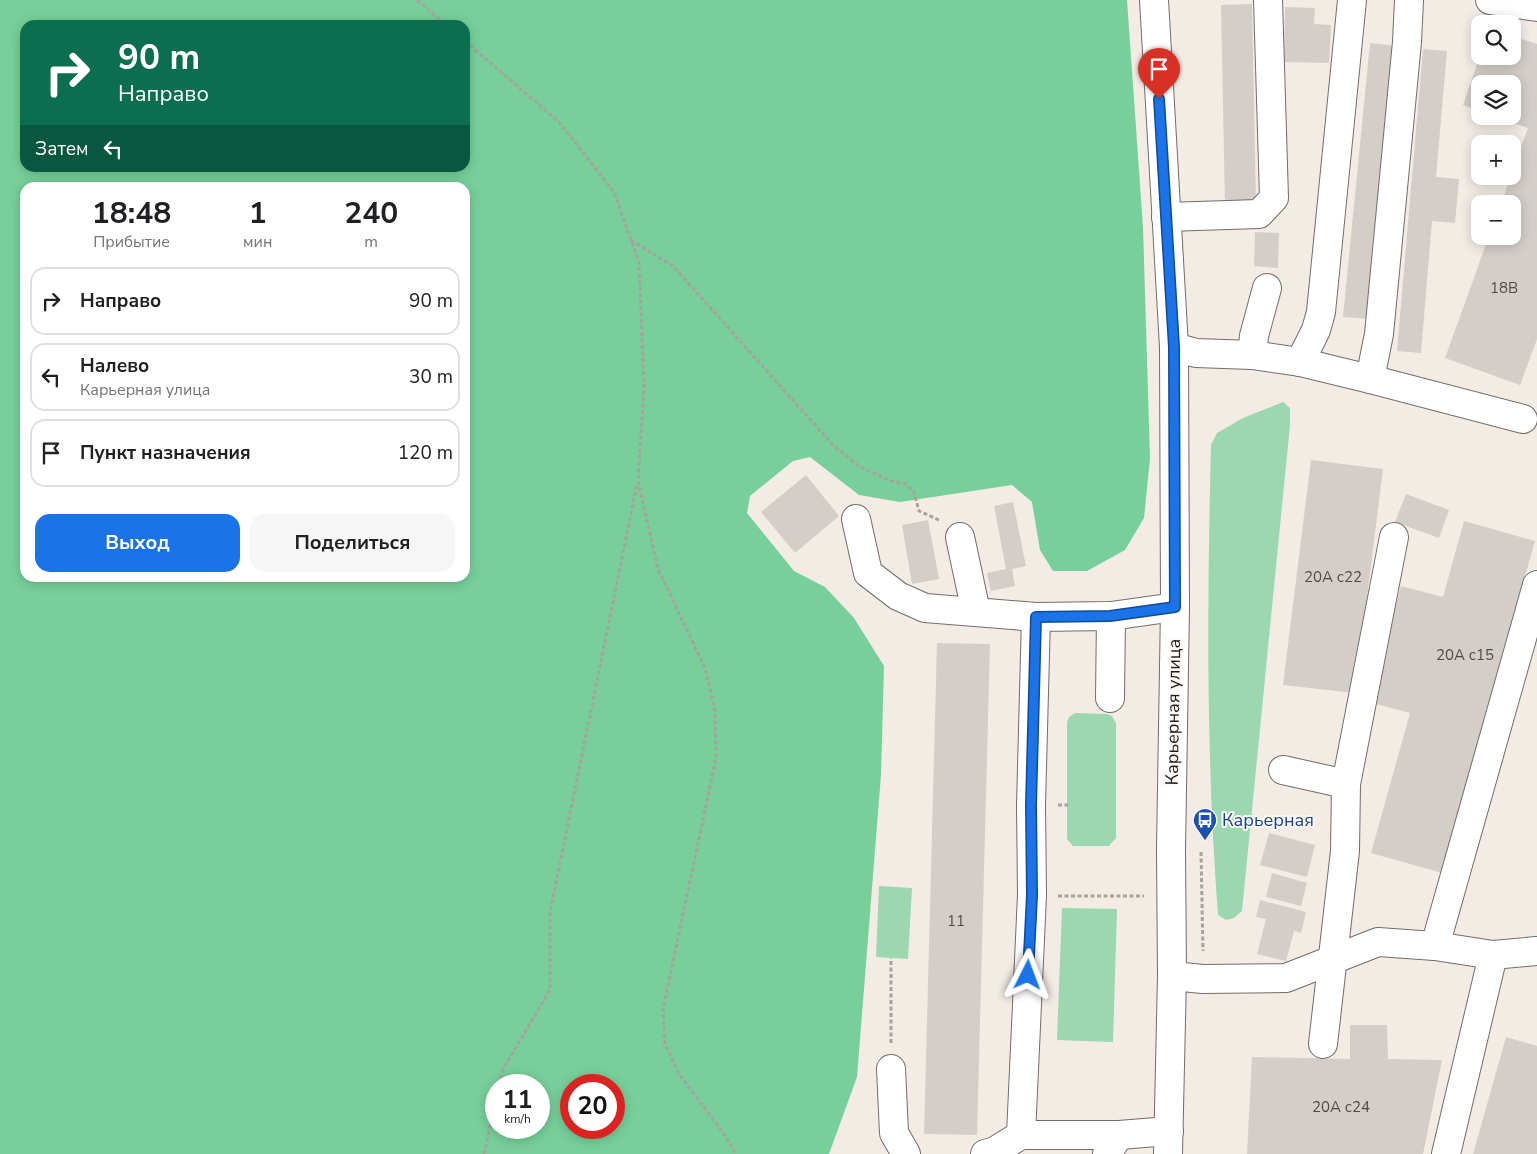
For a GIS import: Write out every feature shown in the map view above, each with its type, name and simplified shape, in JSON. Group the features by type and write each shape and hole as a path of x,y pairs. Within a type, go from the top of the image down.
{"street":[{"name":"Карьерная улица","path":"1154,0 1174,347 1175,607 1172,976 1168,1142"},
{"path":"1166,217 1260,214 1274,198 1268,0"},
{"path":"1300,362 1316,330 1321,312 1352,0"},
{"path":"1370,379 1379,334 1407,42 1409,0"},
{"path":"1490,0 1537,8"},
{"path":"1252,355 1254,336 1268,288"},
{"path":"1174,347 1196,353 1252,355 1300,362 1523,419"},
{"path":"856,519 868,573 898,596 925,608 1036,617 1110,616 1175,607"},
{"path":"960,537 976,612"},
{"path":"1323,1044 1345,851 1346,784 1394,537"},
{"path":"1435,946 1537,585"},
{"path":"1110,616 1110,698"},
{"path":"1021,1135 1032,895 1031,805 1036,617"},
{"path":"1283,770 1346,784"},
{"path":"1172,976 1203,979 1286,978 1378,942 1435,946 1493,955 1537,951"},
{"path":"1446,1154 1493,955"},
{"path":"891,1069 894,1133 906,1154"},
{"path":"984,1154 995,1152 1021,1135 1113,1144 1168,1142"}],"path":[{"path":"418,0 440,20"},
{"path":"470,45 559,122 614,192 639,262 644,387 638,481 550,912 550,990 502,1074"},
{"path":"631,240 674,267 833,445 860,467 906,484 914,492 919,510 946,523 960,537"},
{"path":"638,481 658,568 706,668 715,710 716,758 663,1009 665,1044 679,1074 722,1131 736,1154"},
{"path":"1032,895 1172,896"},
{"path":"891,958 891,1069"},
{"path":"484,1154 487,1139"}],"green space":[{"path":"0,0 1127,0 1143,227 1150,458 1144,518 1125,550 1087,571 1053,571 1040,550 1032,502 1012,485 900,502 859,495 810,457 793,461 750,496 747,513 794,571 825,587 854,618 884,666 881,775 857,1077 829,1154 0,1154"},
{"path":"1283,402 1290,408 1290,425 1242,911 1234,918 1226,920 1218,915 1209,739 1208,622 1211,445 1217,433 1243,418"},
{"path":"1075,713 1107,714 1112,716 1116,723 1116,838 1109,846 1073,846 1067,839 1067,722 1069,717"},
{"path":"879,886 912,888 908,959 876,957"},
{"path":"1062,908 1117,909 1113,1042 1057,1040"}],"building":[{"path":"1252,4 1256,204 1225,205 1221,5"},
{"path":"1285,7 1315,8 1314,24 1331,25 1329,63 1284,62"},
{"path":"1521,39 1537,44 1537,339 1520,385 1445,358 1486,245 1521,245 1521,195 1504,195 1508,185 1521,185 1521,147 1528,128 1519,125 1521,125 1521,75 1473,75 1477,65 1521,65"},
{"path":"1370,43 1396,46 1369,319 1343,317"},
{"path":"1423,49 1447,51 1436,177 1459,179 1455,223 1432,221 1421,353 1397,351"},
{"path":"1471,82 1471,108 1463,105"},
{"path":"1255,232 1279,233 1278,268 1254,266"},
{"path":"1311,460 1383,469 1355,693 1283,685"},
{"path":"806,475 839,516 795,553 761,512"},
{"path":"1406,494 1449,510 1439,538 1395,522"},
{"path":"1013,502 1026,566 1012,569 1015,586 991,591 987,573 1006,569 994,506"},
{"path":"928,520 939,579 912,584 902,525"},
{"path":"1464,521 1535,541 1442,873 1371,853 1410,713 1369,702 1401,586 1443,597"},
{"path":"937,643 990,644 977,1135 924,1134"},
{"path":"1269,833 1315,845 1307,877 1260,865"},
{"path":"1272,873 1307,883 1301,906 1266,897"},
{"path":"1260,900 1306,912 1301,933 1294,931 1286,961 1257,954 1266,919 1256,917"},
{"path":"1350,1025 1387,1025 1388,1059 1442,1060 1423,1154 1247,1154 1252,1057 1350,1059"},
{"path":"1506,1037 1537,1046 1537,1154 1473,1154"}],"place":[{"name":"Карьерная","path":"1205,841"}],"route":[{"path":"1028,975 1032,895 1031,805 1036,617 1110,616 1175,607 1174,347 1159,99"}]}
